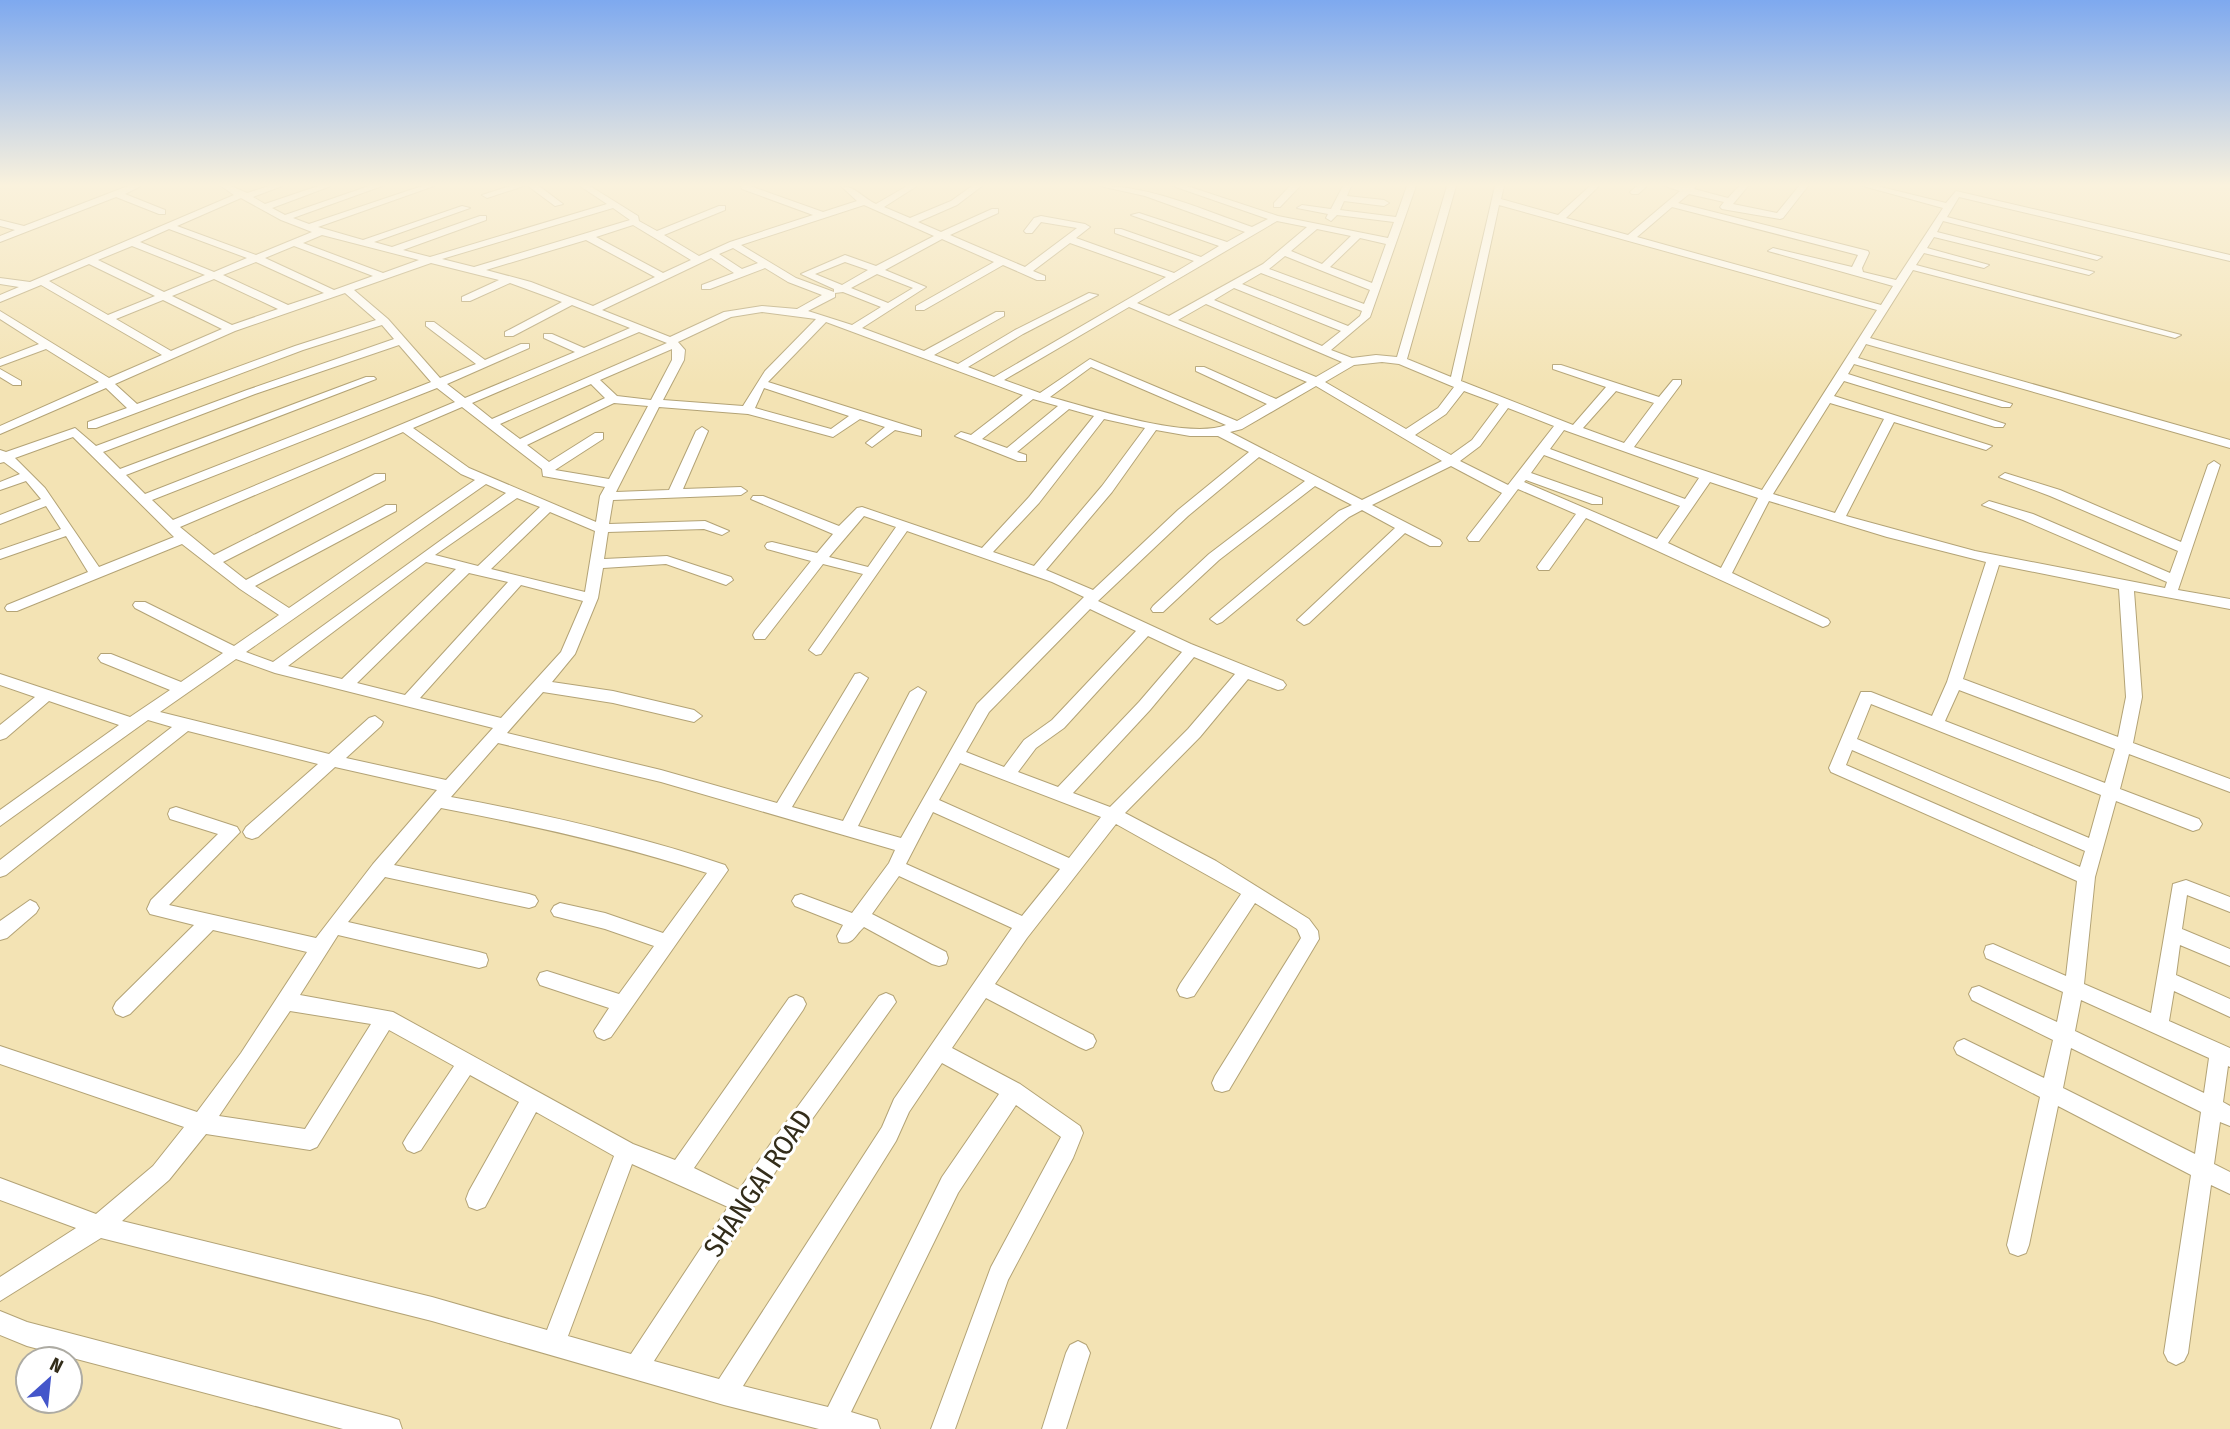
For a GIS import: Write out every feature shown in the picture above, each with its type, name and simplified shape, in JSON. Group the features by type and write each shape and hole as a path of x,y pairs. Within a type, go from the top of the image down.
{"street":[{"path":"0,299 106,253"},
{"path":"158,253 287,309"},
{"path":"241,253 333,293"},
{"path":"107,319 272,253"},
{"path":"320,253 382,276"},
{"path":"0,1290 99,1226 161,1173 248,1059 334,926 379,869 568,654 591,598 600,528 610,490 678,360 679,350 672,343 640,328 527,284 396,253"},
{"path":"0,430 231,329 454,253"},
{"path":"471,272 533,253"},
{"path":"618,253 662,277"},
{"path":"686,253 698,260"},
{"path":"593,310 715,253"},
{"path":"747,253 792,280 831,295"},
{"path":"799,312 910,253"},
{"path":"985,253 1041,278"},
{"path":"1026,271 1051,253"},
{"path":"1108,253 1176,277"},
{"path":"1180,253 1204,261"},
{"path":"995,381 1217,253"},
{"path":"1170,320 1262,270 1282,253"},
{"path":"1285,253 1375,288"},
{"path":"1324,267 1339,253"},
{"path":"1324,350 1364,317 1388,253"},
{"path":"1401,361 1433,253"},
{"path":"1406,435 1442,411 1458,384 1485,253"},
{"path":"1683,253 1884,309"},
{"path":"1780,253 1899,284"},
{"path":"1856,271 1863,253"},
{"path":"1724,575 1766,494 1919,253"},
{"path":"1936,253 1984,264"},
{"path":"2010,253 2088,272"},
{"path":"2080,253 2097,257"},
{"path":"2208,253 2230,258"},
{"path":"712,254 741,273"},
{"path":"853,329 889,307 920,287 845,258 806,274 889,307"},
{"path":"89,260 231,329"},
{"path":"920,308 1003,261"},
{"path":"706,287 765,264"},
{"path":"1910,266 2175,335"},
{"path":"1262,270 1367,309"},
{"path":"466,299 507,280"},
{"path":"0,281 36,283 170,355"},
{"path":"1235,285 1349,330"},
{"path":"346,288 384,321 438,382 463,404 549,467"},
{"path":"959,368 1019,332 1093,295"},
{"path":"509,334 572,301"},
{"path":"1207,301 1351,362"},
{"path":"1130,304 1315,381 1451,461 1517,483 1660,545 1823,622"},
{"path":"490,424 672,343 706,322 730,312 752,308 799,312 824,318 1037,396 1101,415 1190,432 1220,432 1238,426 1351,362 1369,358 1401,361 1504,404 1839,518 1994,558 2126,586 2172,587"},
{"path":"925,355 1000,313"},
{"path":"0,314 108,383 134,408"},
{"path":"748,410 750,400 762,384 824,318"},
{"path":"92,425 299,348 384,321"},
{"path":"430,324 484,365"},
{"path":"170,526 640,328"},
{"path":"548,335 585,352"},
{"path":"95,452 251,392 402,340"},
{"path":"1864,340 2230,444"},
{"path":"0,363 48,344"},
{"path":"143,499 484,365 525,346"},
{"path":"1853,360 2007,404"},
{"path":"1066,405 1016,455 967,438 1090,362 1238,426"},
{"path":"1557,367 1662,402"},
{"path":"1200,369 1276,404"},
{"path":"0,372 17,383"},
{"path":"1841,376 1997,428 2015,383"},
{"path":"118,474 370,379"},
{"path":"593,380 613,399"},
{"path":"1627,447 1677,382"},
{"path":"762,384 916,433"},
{"path":"1576,429 1614,386"},
{"path":"1827,398 1986,446"},
{"path":"518,445 613,399 748,410 833,433 858,415"},
{"path":"1217,619 1344,514 1451,461 1476,443 1504,404"},
{"path":"984,554 1034,500 1101,415"},
{"path":"1839,518 1891,417"},
{"path":"1474,538 1562,424"},
{"path":"872,443 892,426"},
{"path":"1037,572 1107,489 1152,426"},
{"path":"405,428 465,471 600,528 705,525 722,531"},
{"path":"674,494 702,430"},
{"path":"2,457 74,431 183,538 245,586 290,615"},
{"path":"1220,432 1435,543"},
{"path":"599,436 549,467 548,473 610,490 674,494 741,491"},
{"path":"1542,450 1688,505"},
{"path":"854,926 896,867 905,846 983,708 1091,599 1183,513 1258,451"},
{"path":"2,457 27,476 48,501 96,574"},
{"path":"2172,587 2214,465"},
{"path":"1660,545 1708,475"},
{"path":"0,486 27,476"},
{"path":"213,561 380,477"},
{"path":"2005,477 2055,493 2185,549"},
{"path":"3,813 485,479"},
{"path":"1158,609 1214,557 1315,480"},
{"path":"1517,483 1597,501"},
{"path":"275,668 516,492"},
{"path":"758,499 841,532"},
{"path":"0,520 48,501"},
{"path":"1989,505 2028,517 2172,587 2228,608"},
{"path":"345,685 474,569 549,506"},
{"path":"245,586 391,508"},
{"path":"760,635 841,532 862,511 1037,572 1146,629 1278,685"},
{"path":"1544,567 1584,512"},
{"path":"816,650 904,526"},
{"path":"1304,620 1403,527"},
{"path":"0,555 68,531"},
{"path":"12,608 183,538"},
{"path":"772,546 820,561 872,572"},
{"path":"425,557 591,598"},
{"path":"1936,724 1955,682 1994,558"},
{"path":"595,564 667,560 726,580"},
{"path":"408,701 518,580"},
{"path":"2018,1245 2074,988 2086,877 2124,745 2134,697 2126,586"},
{"path":"140,605 235,653 275,668 408,701 500,731 905,846"},
{"path":"1008,774 1030,744 1058,724 1146,629"},
{"path":"1061,795 1132,716 1157,695 1192,650"},
{"path":"106,658 183,689"},
{"path":"724,1393 889,1134 901,1106 1025,926 1113,815 1194,733 1245,672"},
{"path":"0,678 47,695 140,719 185,725 333,762 450,787"},
{"path":"780,811 860,678"},
{"path":"1955,682 2230,786"},
{"path":"540,686 613,697 694,716"},
{"path":"846,830 918,692"},
{"path":"0,734 47,695"},
{"path":"2086,877 1837,768 1866,696 2193,824"},
{"path":"252,832 333,762 374,722"},
{"path":"0,870 185,725"},
{"path":"1848,742 2095,848"},
{"path":"957,755 1113,815 1176,845 1303,924 1309,931 1310,939 1222,1083"},
{"path":"438,801 509,814 643,846 719,870 604,1031"},
{"path":"929,803 1072,867"},
{"path":"176,814 231,832 155,908 319,947"},
{"path":"896,867 1025,926"},
{"path":"379,869 529,901"},
{"path":"2159,1025 2181,887 2230,905"},
{"path":"1187,990 1253,892"},
{"path":"801,901 854,926 939,958"},
{"path":"0,932 30,908"},
{"path":"560,911 605,922 668,943"},
{"path":"123,1009 209,922"},
{"path":"334,926 479,960"},
{"path":"2173,933 2230,958"},
{"path":"1993,952 2225,1055 2221,1112 2203,1169 2176,1353"},
{"path":"547,979 623,1004"},
{"path":"2166,979 2230,1008"},
{"path":"983,987 1086,1041"},
{"path":"1979,994 2221,1112"},
{"path":"284,1001 386,1018 626,1151 679,1172 743,1203"},
{"name":"SHANGAI ROAD","path":"636,1368 778,1150 886,1002"},
{"path":"679,1172 796,1004"},
{"path":"0,1055 201,1123 310,1140 386,1018"},
{"path":"1964,1048 2230,1183"},
{"path":"939,1051 1013,1091 1073,1133 999,1275 943,1429"},
{"path":"414,1143 467,1063"},
{"path":"834,1421 950,1185 1013,1091"},
{"path":"477,1199 531,1100"},
{"path":"553,1344 626,1151"},
{"path":"0,1189 99,1226 432,1309 724,1393 868,1429"},
{"path":"0,1323 27,1334 390,1429"},
{"path":"1054,1429 1079,1353"}]}
